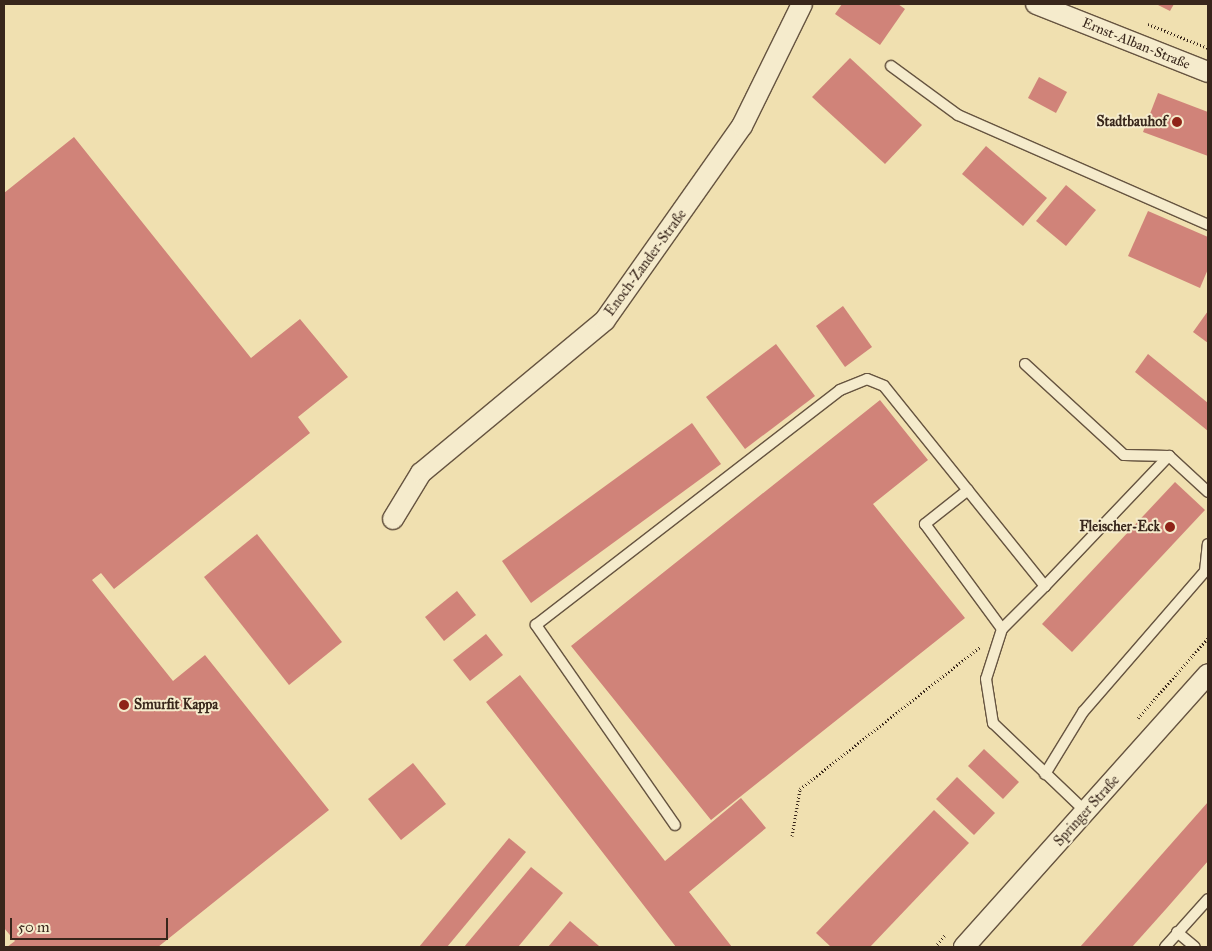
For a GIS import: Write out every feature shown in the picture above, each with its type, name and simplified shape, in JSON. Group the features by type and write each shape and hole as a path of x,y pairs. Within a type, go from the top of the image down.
{"street":[{"name":"Enoch-Zander-Straße","path":"394,519 421,473 605,320 617,305 742,126 802,4"},
{"name":"Ernst-Alban-Straße","path":"1036,4 1208,72"},
{"name":"Springer Straße","path":"964,947 1208,674"}],"lane":[{"path":"890,66 958,115 1208,225"},
{"path":"1025,364 1124,455 1169,456 1208,492"},
{"path":"675,825 536,625 840,390 867,379 884,386 1045,586"},
{"path":"1086,812 993,723 986,679 1002,629 1169,456"},
{"path":"968,490 925,524 1002,629"},
{"path":"1045,774 1083,712 1205,571 1208,544"},
{"path":"1165,947 1208,899"},
{"path":"1178,932 1195,947"}],"path":[{"path":"1139,21 1208,48"},
{"path":"792,836 800,789 1002,629"}],"building":[{"path":"842,4 898,4 905,9 880,45 835,14"},
{"path":"1156,4 1174,4 1170,11"},
{"path":"850,58 922,125 885,164 812,97"},
{"path":"1039,77 1067,92 1056,113 1028,98"},
{"name":"Stadtbauhof","path":"1158,93 1208,112 1208,156 1143,132"},
{"path":"74,137 251,358 300,319 348,377 298,417 310,433 114,589 101,573 92,580 173,681 205,655 329,810 158,947 7,947 15,941 4,928 4,193"},
{"path":"986,146 1047,198 1023,226 962,174"},
{"path":"1066,185 1096,210 1066,246 1036,221"},
{"path":"1148,211 1208,237 1208,269 1200,288 1128,256"},
{"path":"843,306 872,347 845,367 816,326"},
{"path":"1208,311 1208,343 1193,332"},
{"path":"776,344 815,396 745,449 706,397"},
{"path":"1148,354 1208,403 1208,431 1135,372"},
{"path":"880,400 928,460 873,504 965,618 711,820 571,646"},
{"path":"692,423 721,464 531,603 502,561"},
{"path":"1175,482 1205,510 1072,652 1042,624"},
{"path":"257,534 342,642 289,685 204,577"},
{"path":"457,591 476,615 444,641 425,617"},
{"path":"486,634 503,655 470,681 453,660"},
{"path":"520,675 665,861 741,798 766,828 689,892 732,947 676,947 486,702"},
{"path":"984,749 1019,782 1003,799 968,766"},
{"path":"413,763 446,804 401,840 368,799"},
{"path":"957,777 995,813 974,835 936,799"},
{"path":"1208,802 1208,861 1166,909 1132,947 1080,947"},
{"path":"934,810 969,843 870,947 831,947 816,933"},
{"path":"509,838 526,852 447,947 419,947"},
{"path":"531,867 563,893 518,947 464,947"},
{"path":"570,921 599,946 548,947"}],"place":[{"name":"Stadtbauhof","path":"1177,122"},
{"name":"Fleischer-Eck","path":"1170,527"},
{"name":"Smurfit Kappa","path":"124,705"}]}
